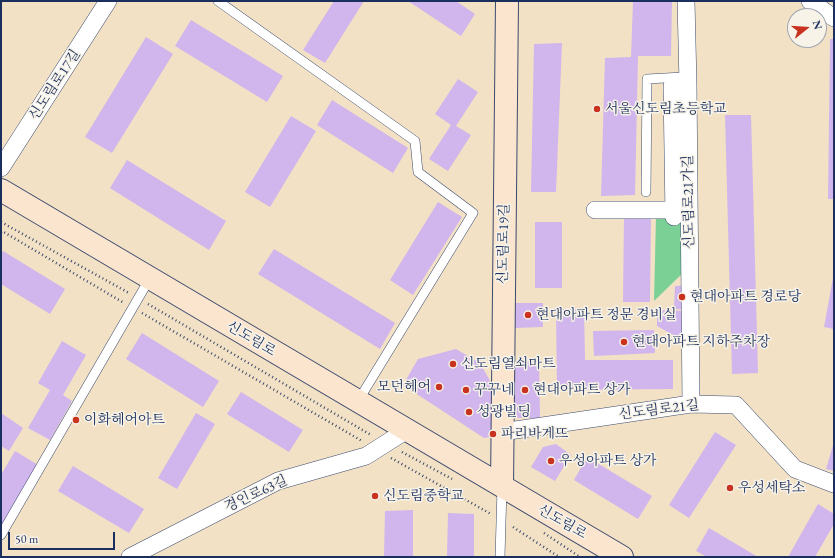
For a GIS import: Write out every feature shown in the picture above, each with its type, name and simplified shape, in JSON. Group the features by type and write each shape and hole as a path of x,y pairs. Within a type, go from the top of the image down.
{"street":[{"name":"신도림로17길","path":"1,168 108,1"},
{"name":"신도림로19길","path":"502,486 506,1"},
{"name":"신도림로21가길","path":"686,1 691,404"},
{"path":"810,1 834,18"},
{"path":"594,210 666,210 674,210 674,216 674,209 674,178 672,86 688,81"},
{"name":"신도림로","path":"1,190 622,557"},
{"name":"신도림로21길","path":"502,432 691,404 736,405 796,469 834,484"},
{"name":"경인로63길","path":"130,557 278,481 366,456 407,430"}],"lane":[{"path":"218,1 416,141 418,172 473,213 358,401"},
{"path":"646,192 647,79 688,81"},
{"path":"1,535 150,278"},
{"path":"500,557 502,486"}],"path":[{"path":"1,222 138,298 559,557"},
{"path":"1,232 2,231 133,308 381,447 454,480"},
{"path":"541,531 580,557"}],"green space":[{"path":"686,216 686,270 654,301 656,217"}],"building":[{"path":"334,1 364,1 325,63 303,50"},
{"path":"408,1 456,1 475,14 461,36"},
{"path":"633,1 672,1 671,56 638,56 635,195 601,196 605,58 631,57"},
{"path":"191,20 283,76 267,102 175,46"},
{"path":"146,37 173,54 112,153 85,137"},
{"path":"830,39 834,39 834,199 828,199"},
{"path":"562,43 556,192 531,192 534,44"},
{"path":"458,79 478,92 456,126 471,135 448,171 429,159 451,125 435,114"},
{"path":"332,100 408,148 393,173 317,125"},
{"path":"725,115 751,115 758,373 732,374"},
{"path":"291,116 316,131 270,207 245,192"},
{"path":"127,160 226,221 209,250 110,188"},
{"path":"438,202 462,217 413,295 390,280"},
{"path":"624,215 651,215 650,302 623,302"},
{"path":"535,222 562,222 562,288 535,288"},
{"path":"274,249 395,323 380,349 258,274"},
{"path":"3,251 65,289 50,314 1,284 1,254"},
{"path":"834,278 834,329 824,327"},
{"name":"현대아파트 경로당","path":"690,285 690,310 674,309 675,286"},
{"name":"현대아파트 정문 경비실","path":"513,303 543,303 543,327 514,328"},
{"path":"556,309 584,309 585,360 673,360 673,389 557,390"},
{"path":"657,310 686,311 686,335 673,335 657,326"},
{"name":"현대아파트 지하주차장","path":"654,330 655,353 594,356 593,331"},
{"path":"142,333 219,381 203,407 126,359"},
{"path":"62,341 86,355 63,395 72,401 50,440 28,428 50,390 38,383"},
{"name":"성광빌딩","path":"456,349 480,363 494,388 495,436 484,438 403,385 418,359"},
{"name":"현대아파트 상가","path":"539,361 540,418 511,418 510,362"},
{"path":"241,392 303,430 289,452 227,414"},
{"path":"1,413 23,428 9,451 1,446"},
{"path":"196,413 215,424 177,489 158,478"},
{"path":"715,432 736,445 689,518 669,505"},
{"path":"834,442 834,471 826,469"},
{"name":"우성아파트 상가","path":"556,444 571,455 555,481 531,467 543,447"},
{"path":"15,451 38,465 1,526 1,475"},
{"path":"587,457 652,496 638,519 574,480"},
{"path":"73,466 144,509 129,533 58,491"},
{"path":"818,504 834,514 834,524 815,557 788,557"},
{"path":"413,510 413,557 384,557 385,511"},
{"path":"448,513 474,514 474,557 447,557"},
{"path":"709,528 758,557 707,557 696,551"}],"place":[{"name":"서울신도림초등학교","path":"597,109"},
{"name":"현대아파트 경로당","path":"682,297"},
{"name":"현대아파트 정문 경비실","path":"528,315"},
{"name":"현대아파트 지하주차장","path":"624,342"},
{"name":"신도림열쇠마트","path":"453,364"},
{"name":"모던헤어","path":"439,387"},
{"name":"꾸꾸네","path":"466,390"},
{"name":"현대아파트 상가","path":"525,390"},
{"name":"성광빌딩","path":"469,412"},
{"name":"이화헤어아트","path":"76,420"},
{"name":"파리바게뜨","path":"493,434"},
{"name":"우성아파트 상가","path":"551,461"},
{"name":"우성세탁소","path":"730,488"},
{"name":"신도림중학교","path":"375,496"}]}
